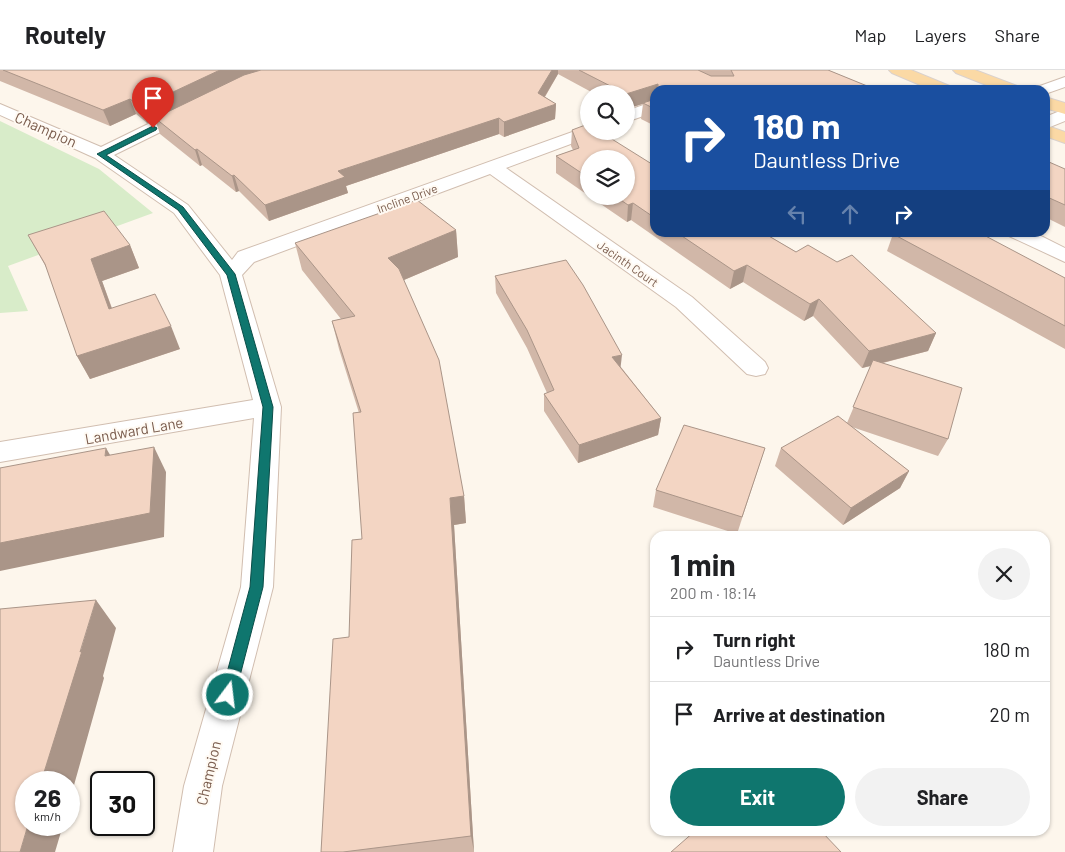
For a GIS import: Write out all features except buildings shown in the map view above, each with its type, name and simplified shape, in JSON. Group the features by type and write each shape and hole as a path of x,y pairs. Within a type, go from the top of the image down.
{"main road":[{"path":"896,70 934,85"},
{"path":"961,70 1001,85"},
{"path":"1050,104 1065,109"},
{"path":"1050,132 1065,138"}],"street":[{"path":"1050,87 1065,82"},
{"path":"101,154 206,103"},
{"path":"635,114 650,108"},
{"name":"Champion","path":"1,110 101,154 180,209 231,274 268,407 257,587 203,786 193,852"},
{"path":"1050,122 1065,114"},
{"name":"Incline Drive","path":"231,274 246,257 580,134"},
{"name":"Jacinth Court","path":"492,167 684,302 756,368"},
{"path":"1026,237 1065,256"},
{"name":"Landward Lane","path":"0,452 268,407"}],"green space":[{"path":"0,121 99,169 153,213 8,266 28,311 0,313"}],"route":[{"path":"153,128 101,154 180,209 231,274 268,407 257,587 228,695"}]}
